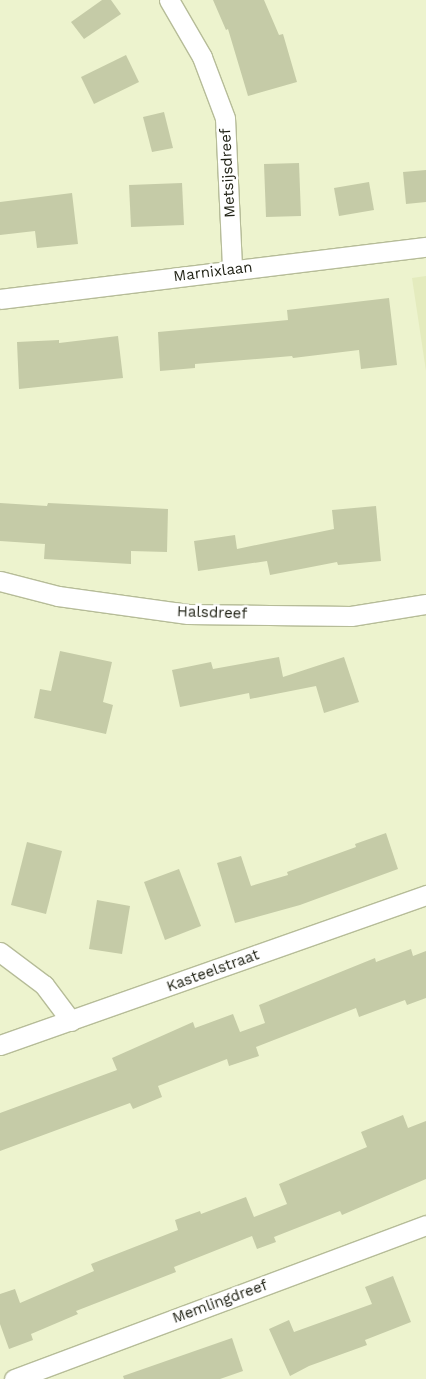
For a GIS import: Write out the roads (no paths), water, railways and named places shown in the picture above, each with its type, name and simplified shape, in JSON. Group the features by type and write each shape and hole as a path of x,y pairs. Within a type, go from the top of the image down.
{"street":[{"name":"Metsijsdreef","path":"169,0 202,56 225,118 232,269"},
{"name":"Marnixlaan","path":"0,300 232,269 426,247"},
{"name":"Halsdreef","path":"0,581 58,596 188,614 351,616 426,604"},
{"name":"Kasteelstraat","path":"0,1045 426,895"},
{"path":"0,952 44,985 71,1021"},
{"name":"Memlingdreef","path":"14,1379 426,1225"}]}
